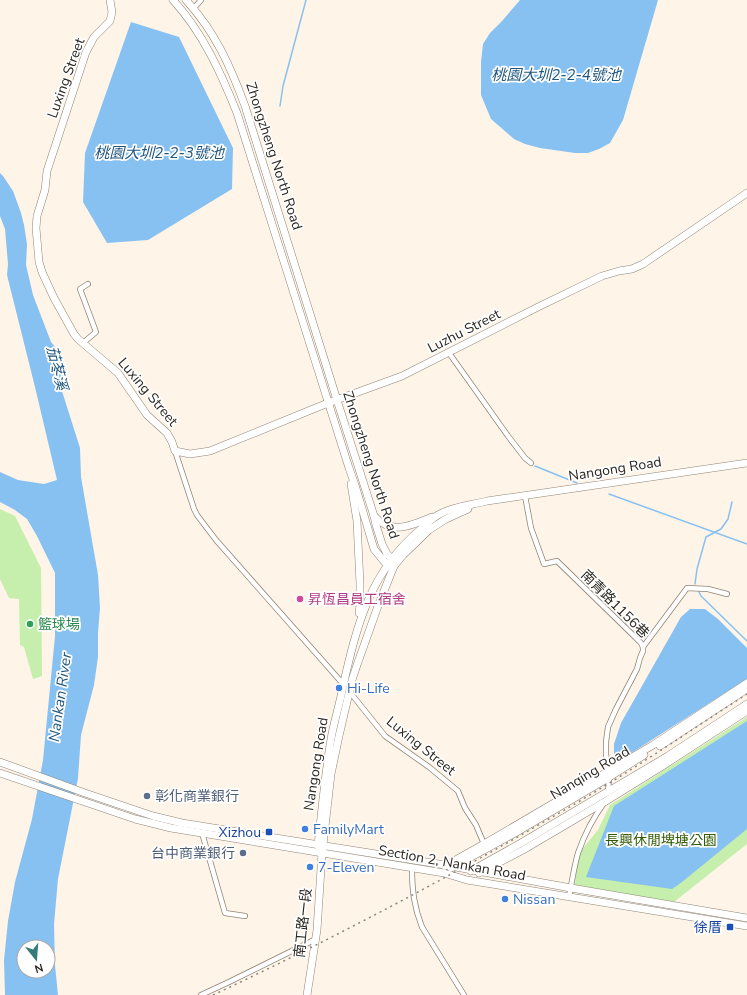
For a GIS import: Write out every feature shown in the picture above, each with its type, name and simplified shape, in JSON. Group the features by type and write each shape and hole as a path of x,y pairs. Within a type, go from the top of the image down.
{"street":[{"name":"Luxing Street","path":"110,0 112,12 110,21 94,37 86,52 47,171 45,190 37,216 36,228 39,262 42,272 54,298 74,334 118,373 147,414 167,433 172,442 194,509 216,540 344,685 384,736 429,767 458,791 464,808 476,825 484,844"},
{"name":"Zhongzheng North Road","path":"173,0 200,34 219,69 237,113 374,549 391,563"},
{"name":"Zhongzheng North Road","path":"186,0 206,26 224,54 240,90 382,544 391,563"},
{"path":"194,9 201,0"},
{"name":"Luzhu Street","path":"175,451 190,454 210,452 328,403 402,376 602,276 632,269 643,264 747,193"},
{"path":"83,343 96,332 80,289 88,284"},
{"path":"449,352 508,436 525,458 532,463"},
{"name":"Nangong Road","path":"321,848 323,791 331,738 356,634 370,595 410,538 439,514 461,507 747,463"},
{"path":"349,468 357,521 360,565 360,605 356,634"},
{"name":"南青路1156巷","path":"525,496 531,528 544,564 557,562 632,634 643,647 644,651 637,669 608,727 606,754 609,774 606,801"},
{"name":"Nangong Road","path":"321,848 331,774 352,680 378,606 391,563 403,555 429,530 446,519 487,502"},
{"path":"374,516 386,525 399,528 439,514"},
{"path":"643,647 687,588 708,589 727,594"},
{"path":"436,872 609,774 747,682"},
{"name":"Nanqing Road","path":"444,873 449,866 515,833 609,774 686,729 747,689"},
{"name":"Nanqing Road","path":"464,879 472,871 608,792 682,747 747,704"},
{"path":"464,879 523,850 606,801 747,711"},
{"path":"686,729 697,715"},
{"path":"682,747 705,738"},
{"name":"Section 2, Nankan Road","path":"0,762 153,816 179,822 321,848 412,868 444,873 464,879 747,926"},
{"name":"Section 2, Nankan Road","path":"0,773 143,821 171,828 449,866 747,918"},
{"path":"570,896 578,854 582,842 598,811 606,801"},
{"path":"202,833 225,913 244,916"},
{"name":"南工路一段","path":"307,995 316,939 321,848"},
{"path":"412,868 412,890 418,917 422,927 464,995"},
{"path":"202,995 316,939"}],"green space":[{"path":"0,509 15,516 41,568 42,676 33,679 24,647 20,645 19,599 9,598 0,579"},
{"name":"長興休閒埤塘公園","path":"747,717 747,844 674,902 575,885 578,854 598,830 610,805"}],"water":[{"name":"桃園大圳2-2-4號池","path":"520,0 658,0 623,120 610,143 588,153 575,153 540,148 514,139 491,119 481,95 481,62 483,44 490,33"},
{"name":"桃園大圳2-2-3號池","path":"131,22 179,37 233,148 232,189 148,240 107,243 83,202 85,153"},
{"path":"0,173 13,191 21,213 27,244 26,265 33,295 51,342 57,349 63,375 61,388 80,448 81,477 98,575 100,608 98,657 94,685 81,735 78,778 58,879 54,924 54,939 16,939 16,979 56,979 56,975 58,995 5,995 4,960 8,921 15,882 32,819 43,760 55,636 55,573 27,519 15,510 0,502 0,472 18,480 44,484 57,480 7,275 8,264 5,229 0,216"},
{"path":"690,609 705,609 718,619 747,648 747,679 614,764 614,744 621,723 681,617"},
{"name":"長興休閒埤塘公園","path":"747,721 747,829 672,889 586,877 614,806"}],"waterway":[{"path":"280,106 283,86 306,0"},
{"path":"535,466 577,483"},
{"path":"609,494 747,544"},
{"path":"695,584 697,569 706,537 721,529 728,519 732,502"},
{"path":"699,592 701,596 747,641"}],"railway":[{"path":"213,995 352,927 488,854 600,789 747,694"}],"place":[{"name":"昇恆昌員工宿舍","path":"300,599"},
{"name":"籃球場","path":"30,624"},
{"name":"Hi-Life","path":"339,688"},
{"name":"彰化商業銀行","path":"147,796"},
{"name":"FamilyMart","path":"305,829"},
{"name":"Xizhou","path":"269,832"},
{"name":"台中商業銀行","path":"243,853"},
{"name":"7-Eleven","path":"310,867"},
{"name":"Nissan","path":"505,899"},
{"name":"徐厝","path":"730,927"}],"water label":[{"name":"茄苳溪","path":"57,368"},
{"name":"Nankan River","path":"60,697"}]}
